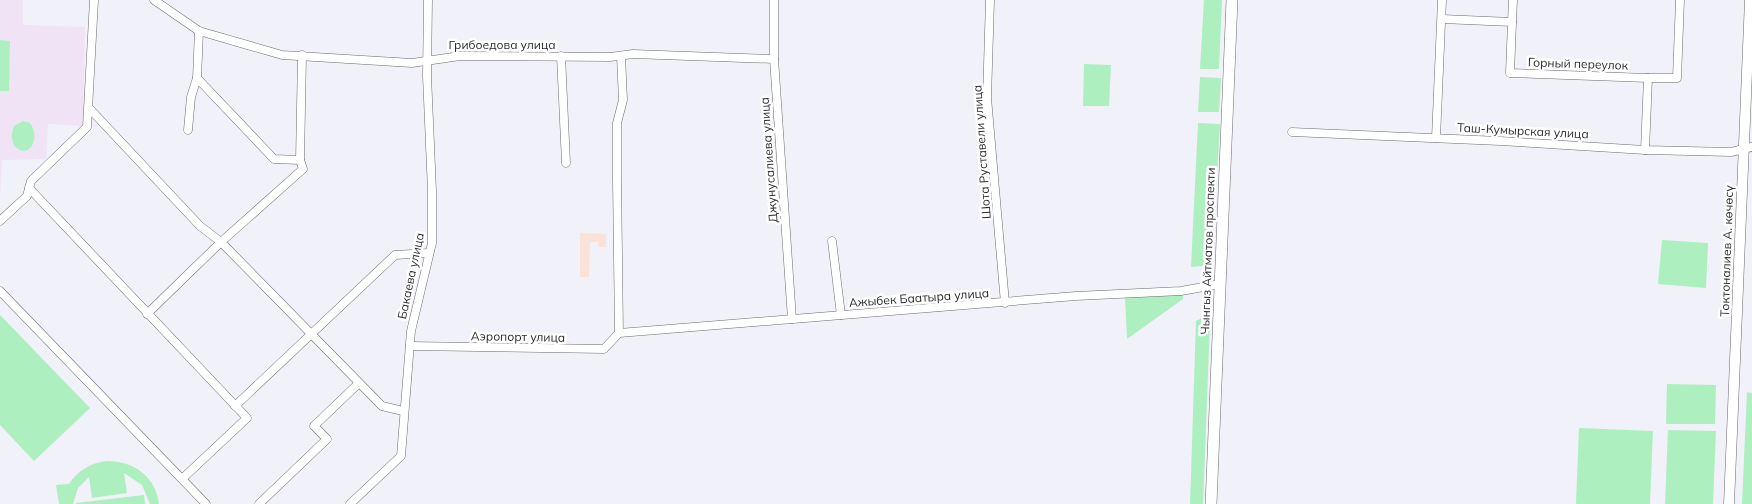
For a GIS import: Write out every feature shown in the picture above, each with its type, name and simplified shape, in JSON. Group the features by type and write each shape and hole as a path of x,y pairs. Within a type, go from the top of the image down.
{"main road":[{"name":"Чынгыз Айтматов проспекти","path":"1211,504 1232,0"},
{"name":"Токтоналиев А. көчөсү","path":"1729,504 1748,148 1750,0"}],"street":[{"path":"0,221 27,196 31,181 88,127 94,0"},
{"name":"Грибоедова улица","path":"154,0 199,31 282,55 412,63 460,56 620,56 774,59"},
{"name":"Бакаева улица","path":"350,504 401,456 410,346 432,243 428,0"},
{"name":"Джунусалиева улица","path":"774,0 774,59 792,319"},
{"name":"Шота Руставели улица","path":"990,0 987,98 1005,303"},
{"path":"1436,138 1442,0"},
{"path":"1442,19 1512,22 1513,0"},
{"path":"1646,150 1648,78 1677,78 1680,0"},
{"name":"Горный переулок","path":"1512,22 1510,73 1648,78"},
{"path":"188,130 191,97 197,78 199,31"},
{"path":"147,314 221,242 303,169 300,160 302,55"},
{"path":"561,56 566,163"},
{"path":"618,333 617,123 623,100 620,56"},
{"path":"197,78 274,159 300,160"},
{"path":"89,108 200,226 221,242 382,406 404,411"},
{"name":"Таш-Кумырская улица","path":"1292,132 1646,150 1731,152 1748,148"},
{"path":"29,188 246,418 182,479"},
{"path":"832,241 841,315"},
{"path":"235,406 395,255 429,253"},
{"name":"Ажыбек Баатыра улица","path":"618,333 1076,296 1181,292 1220,284"},
{"path":"0,291 206,504"},
{"name":"Аэропорт улица","path":"410,346 604,349 618,333"},
{"path":"259,504 327,439 314,426 359,382"}],"shaded area":[{"path":"0,0 23,0 23,25 85,27 83,126 48,124 46,159 2,160 0,198"},
{"path":"580,233 606,234 606,247 598,247 598,242 590,242 589,277 580,277"}],"green space":[{"path":"1204,0 1222,0 1219,69 1200,69"},
{"path":"0,40 10,41 9,91 0,91"},
{"path":"1084,64 1111,65 1109,106 1083,106"},
{"path":"1200,77 1221,78 1219,112 1198,112"},
{"path":"23,121 30,123 34,131 34,140 31,147 23,151 16,147 12,141 12,134 14,126"},
{"path":"1198,123 1220,124 1212,265 1191,267"},
{"path":"1662,240 1708,243 1706,288 1658,284"},
{"path":"1183,294 1183,299 1127,339 1125,297"},
{"path":"0,315 90,408 34,461 0,425"},
{"path":"1206,316 1210,323 1203,504 1190,504 1196,321"},
{"path":"1667,384 1716,385 1715,424 1666,424"},
{"path":"1747,392 1752,393 1752,504 1742,504"},
{"path":"1579,428 1653,431 1650,504 1576,504"},
{"path":"1668,430 1716,431 1713,504 1665,504"},
{"path":"108,461 127,464 142,472 153,486 159,504 150,504 142,485 124,473 127,493 92,498 89,477 78,488 73,504 59,504 56,485 69,484 86,468 96,463"},
{"path":"144,495 145,504 76,504 76,503"}]}
